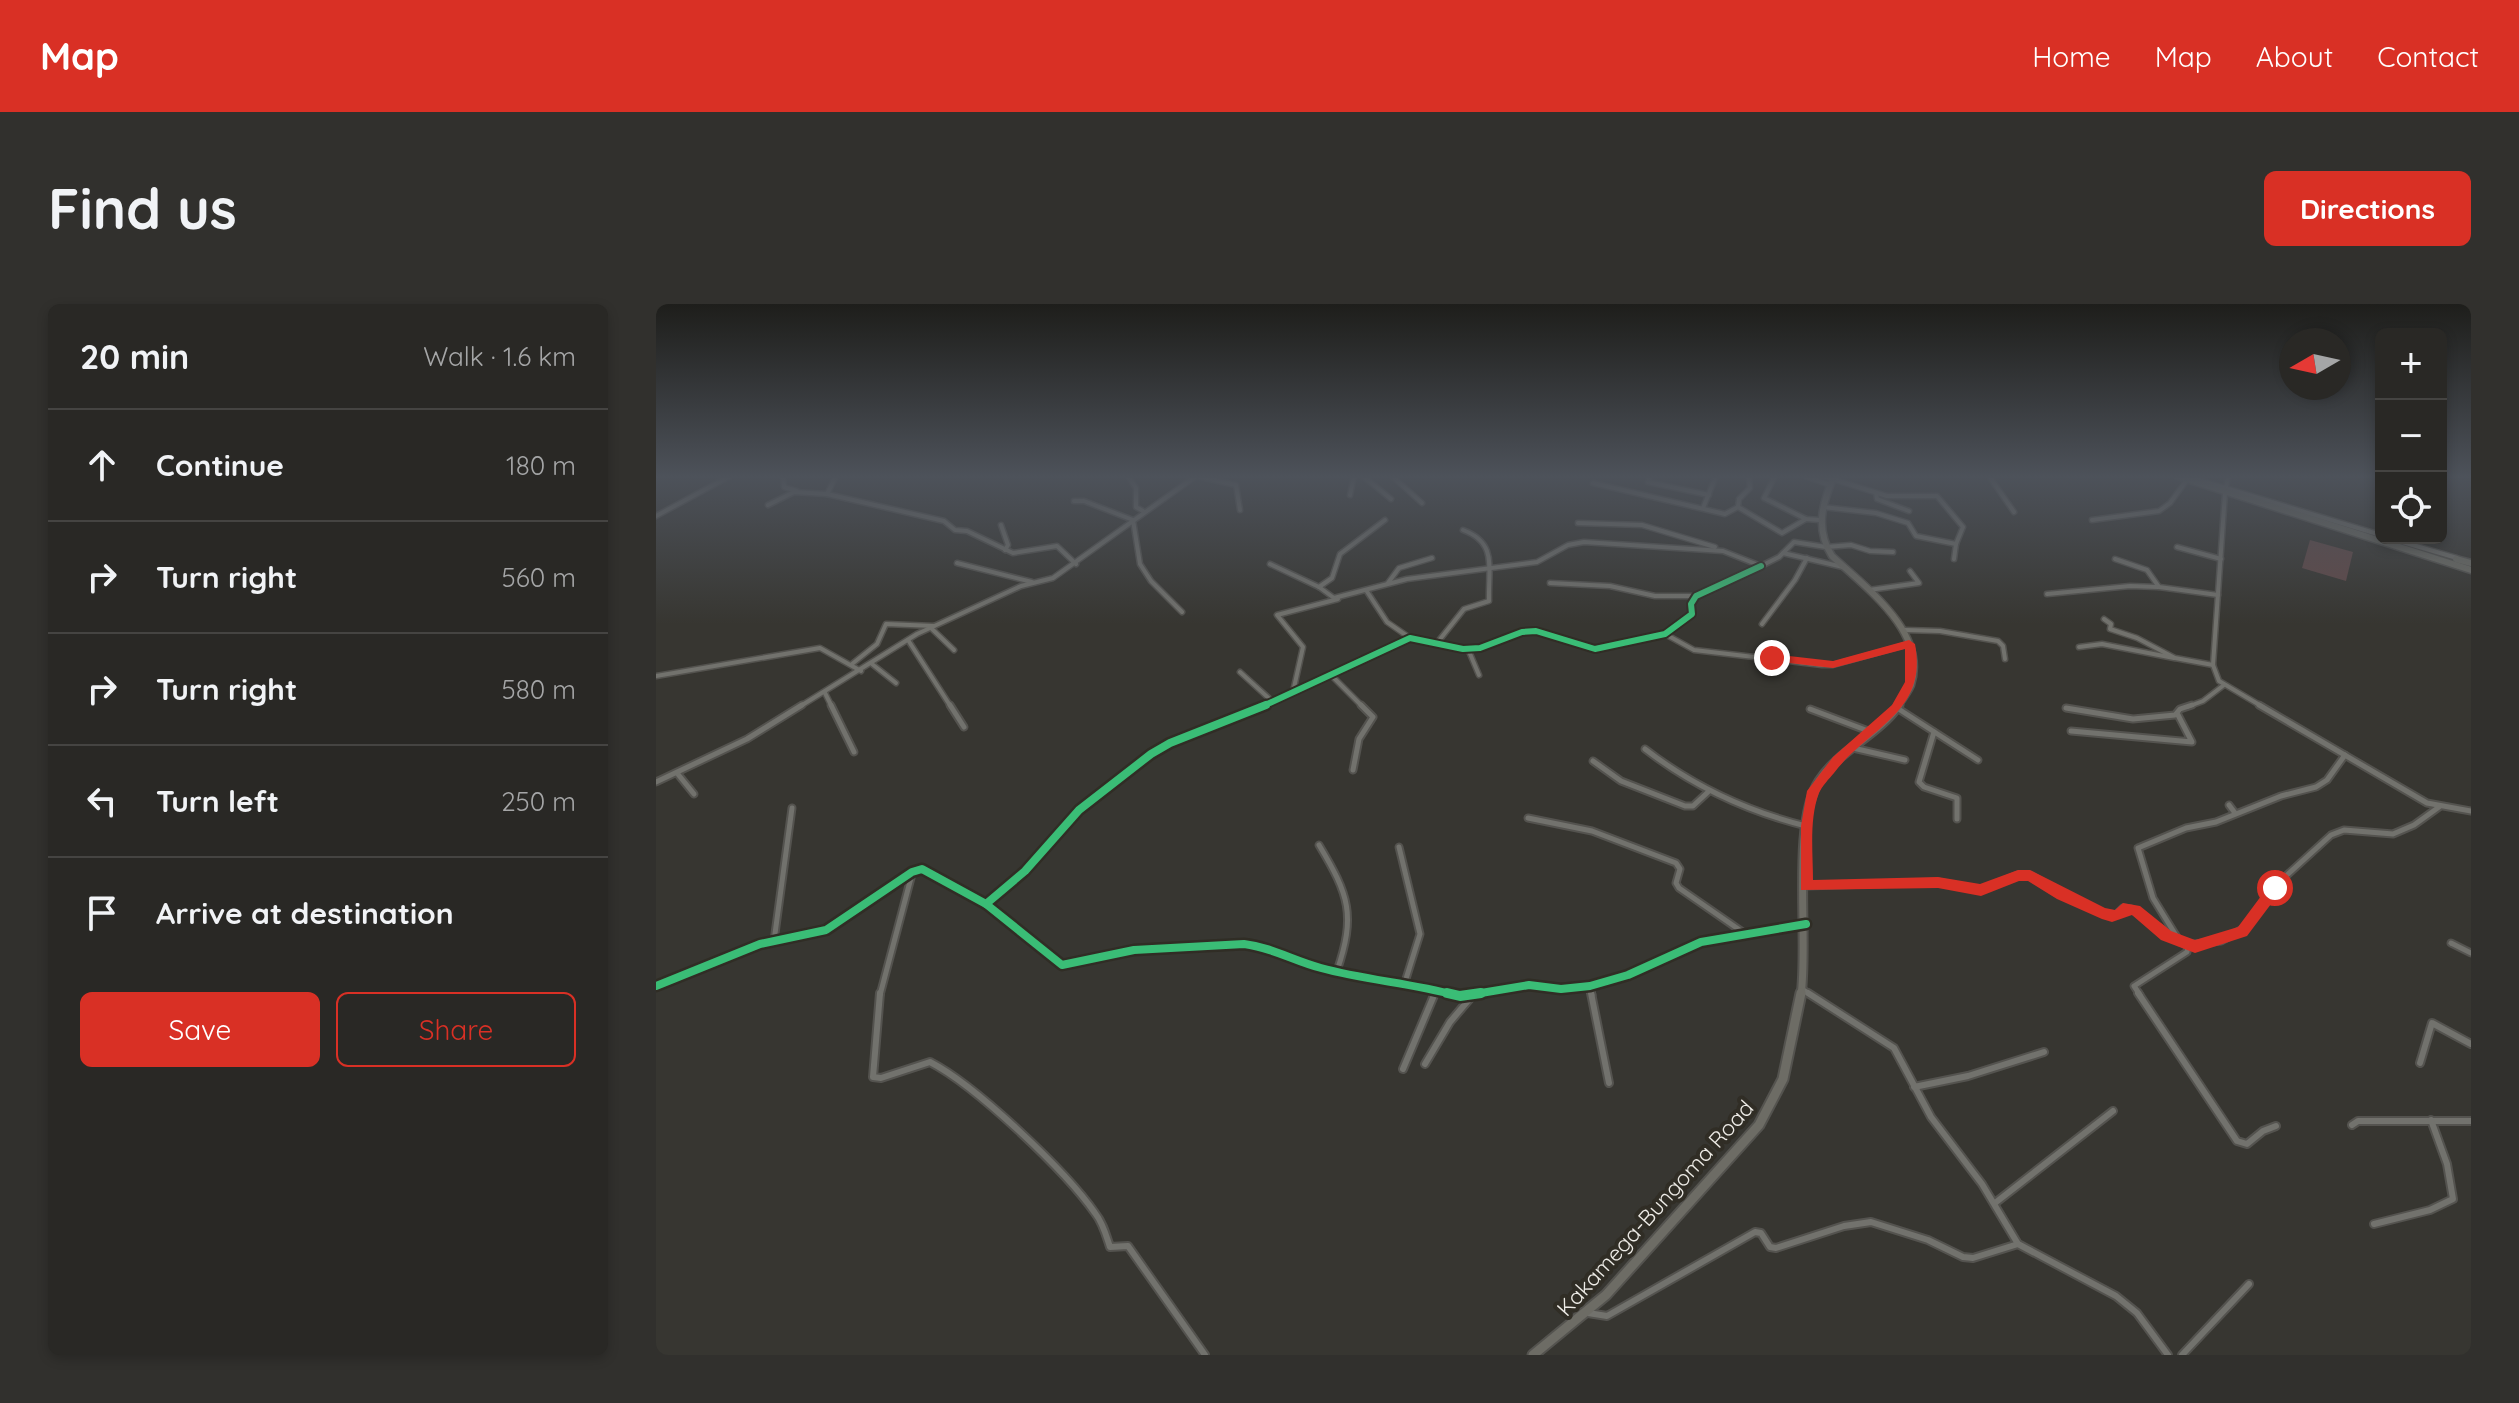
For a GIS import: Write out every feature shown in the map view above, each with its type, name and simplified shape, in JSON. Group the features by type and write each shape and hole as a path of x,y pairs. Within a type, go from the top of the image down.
{"highway":[{"path":"2329,525 2471,571"},
{"path":"2341,525 2375,535"},
{"path":"2406,544 2471,562"}],"main road":[{"name":"Kakamega-Bungoma Road","path":"1533,1355 1562,1336 1588,1313 1766,1113 1786,1065 1802,989 1810,801 1818,782 1897,708 1913,672 1905,630 1826,547 1821,525"}],"street":[{"path":"949,525 1016,554 1054,545 1076,564"},
{"path":"1001,525 1008,545 1005,550"},
{"path":"656,782 747,739 932,627 1033,582 1049,580 1076,564 1126,525"},
{"path":"1134,525 1140,564 1151,581 1182,612"},
{"path":"1319,587 1332,578 1342,550 1379,525"},
{"path":"1598,525 1640,525"},
{"path":"1642,525 1761,566"},
{"path":"1769,525 1782,533 1796,525"},
{"path":"1909,525 1916,536 1956,544"},
{"path":"1954,559 1961,525"},
{"path":"2223,525 2213,665 2215,676 2224,685 2439,807 2471,811"},
{"path":"2330,525 2471,571"},
{"path":"2341,525 2375,535"},
{"path":"1437,643 1465,607 1472,602 1489,601 1487,545 1479,536 1463,530"},
{"path":"1293,693 1303,647 1277,615 1388,583 1537,562 1568,545 1584,542 1723,551"},
{"path":"1550,583 1610,586 1655,596 1696,596 1761,566 1783,553 1794,542 1826,547 1851,545 1870,551 1893,552"},
{"path":"2410,544 2471,562"},
{"path":"2177,547 2221,559"},
{"path":"1783,553 1844,567"},
{"path":"1762,624 1795,580 1807,558"},
{"path":"2115,559 2147,570 2159,587"},
{"path":"1388,583 1394,570 1422,561"},
{"path":"957,563 1033,582"},
{"path":"1270,564 1319,587 1334,598 1343,597"},
{"path":"1868,591 1919,583 1910,571"},
{"path":"2047,594 2134,584 2218,595"},
{"path":"1366,590 1387,622 1410,638 1468,649 1494,645 1529,631 1545,632 1595,649 1665,634 1688,619 1696,596"},
{"path":"2104,619 2110,622 2110,629 2137,638 2175,658"},
{"path":"852,664 877,644 886,624 932,627 954,650"},
{"path":"1905,630 1933,628 1970,639 1998,641 2003,646 2005,659"},
{"path":"1665,634 1694,650 1822,665 1833,665 1909,644"},
{"path":"986,904 1025,871 1079,810 1151,754 1170,743 1273,702 1410,638"},
{"path":"908,640 964,727"},
{"path":"2079,647 2102,644 2213,665"},
{"path":"656,676 820,648 861,671"},
{"path":"1468,649 1479,675"},
{"path":"872,664 896,683"},
{"path":"1240,672 1273,702"},
{"path":"1330,674 1350,696 1373,714 1359,739 1353,770"},
{"path":"2071,731 2192,742 2178,715 2180,709 2203,701 2224,685"},
{"path":"825,693 854,752"},
{"path":"1897,708 1978,760"},
{"path":"2066,708 2133,719 2178,715"},
{"path":"1810,709 1871,732"},
{"path":"1934,732 1919,782 1924,787 1957,798 1957,819"},
{"path":"1853,748 1905,760"},
{"path":"1645,749 1672,771 1708,792 1766,815 1807,826"},
{"path":"2276,1126 2263,1131 2247,1144 2237,1141 2134,986 2187,952 2185,944 2153,898 2138,848 2186,828 2216,822 2316,787 2327,780 2345,755"},
{"path":"1593,761 1621,781 1685,806 1693,806 1708,792"},
{"path":"677,773 694,794"},
{"path":"2229,805 2235,813"},
{"path":"1806,886 1938,882 1981,890 2018,875 2030,875 2062,895 2102,913 2112,916 2119,914 2123,908 2135,910 2166,935 2185,944 2201,946 2242,931 2275,888 2335,832 2353,830 2385,835 2409,830 2439,807"},
{"path":"774,941 792,808"},
{"path":"1528,818 1592,831 1676,863 1680,869 1676,880 1679,888 1745,933"},
{"path":"1319,845 1342,880 1351,920 1349,938 1337,971"},
{"path":"1399,847 1420,934 1405,982"},
{"path":"656,986 774,941 826,930 912,872 926,870 986,904 1062,965 1134,950 1231,944 1261,946 1302,963 1405,982 1460,996 1529,985 1561,989 1590,986 1628,975 1701,942 1806,924"},
{"path":"912,872 880,992 873,1077 881,1078 930,1062 949,1072 1043,1156 1079,1195 1096,1214 1110,1247 1128,1246 1205,1355"},
{"path":"2451,943 2471,953"},
{"path":"1590,986 1609,1083"},
{"path":"1802,989 1890,1044 1904,1064 1931,1117 1995,1203 2018,1244 2116,1296 2137,1313 2168,1355"},
{"path":"1403,1069 1436,990"},
{"path":"1425,1064 1450,1022 1473,995"},
{"path":"2420,1063 2432,1023 2471,1044"},
{"path":"1914,1087 1968,1076 2044,1052"},
{"path":"1995,1203 2113,1111"},
{"path":"2374,1224 2430,1210 2453,1199 2447,1164 2431,1120"},
{"path":"2352,1125 2358,1121 2471,1121"},
{"path":"1588,1313 1607,1316 1755,1232 1761,1233 1770,1247 1776,1248 1844,1226 1871,1222 1973,1258 2018,1244"},
{"path":"2182,1355 2249,1284"}],"shaded area":[{"path":"2310,540 2353,552 2346,581 2302,568"}],"cycle path":[{"path":"986,904 1025,871 1079,810 1151,754 1170,743 1273,702 1398,641 1410,638 1463,649 1480,648 1522,632 1536,631 1595,649 1665,634 1692,614 1691,604 1696,596 1761,566"},
{"path":"656,986 760,944 826,930 912,872 922,869 986,904 1062,965 1134,950 1244,944 1261,946 1319,968 1382,981 1405,982 1460,996 1529,985 1561,989 1590,986 1628,975 1701,942 1806,924"}],"route":[{"path":"1772,658 1833,665 1909,644 1912,660 1911,682 1897,708 1837,760 1813,791 1807,826 1806,886 1888,886 1938,882 1981,890 2018,875 2030,875 2038,877 2062,895 2102,913 2112,916 2129,907 2166,935 2195,947 2230,937 2248,927 2275,888"}]}
